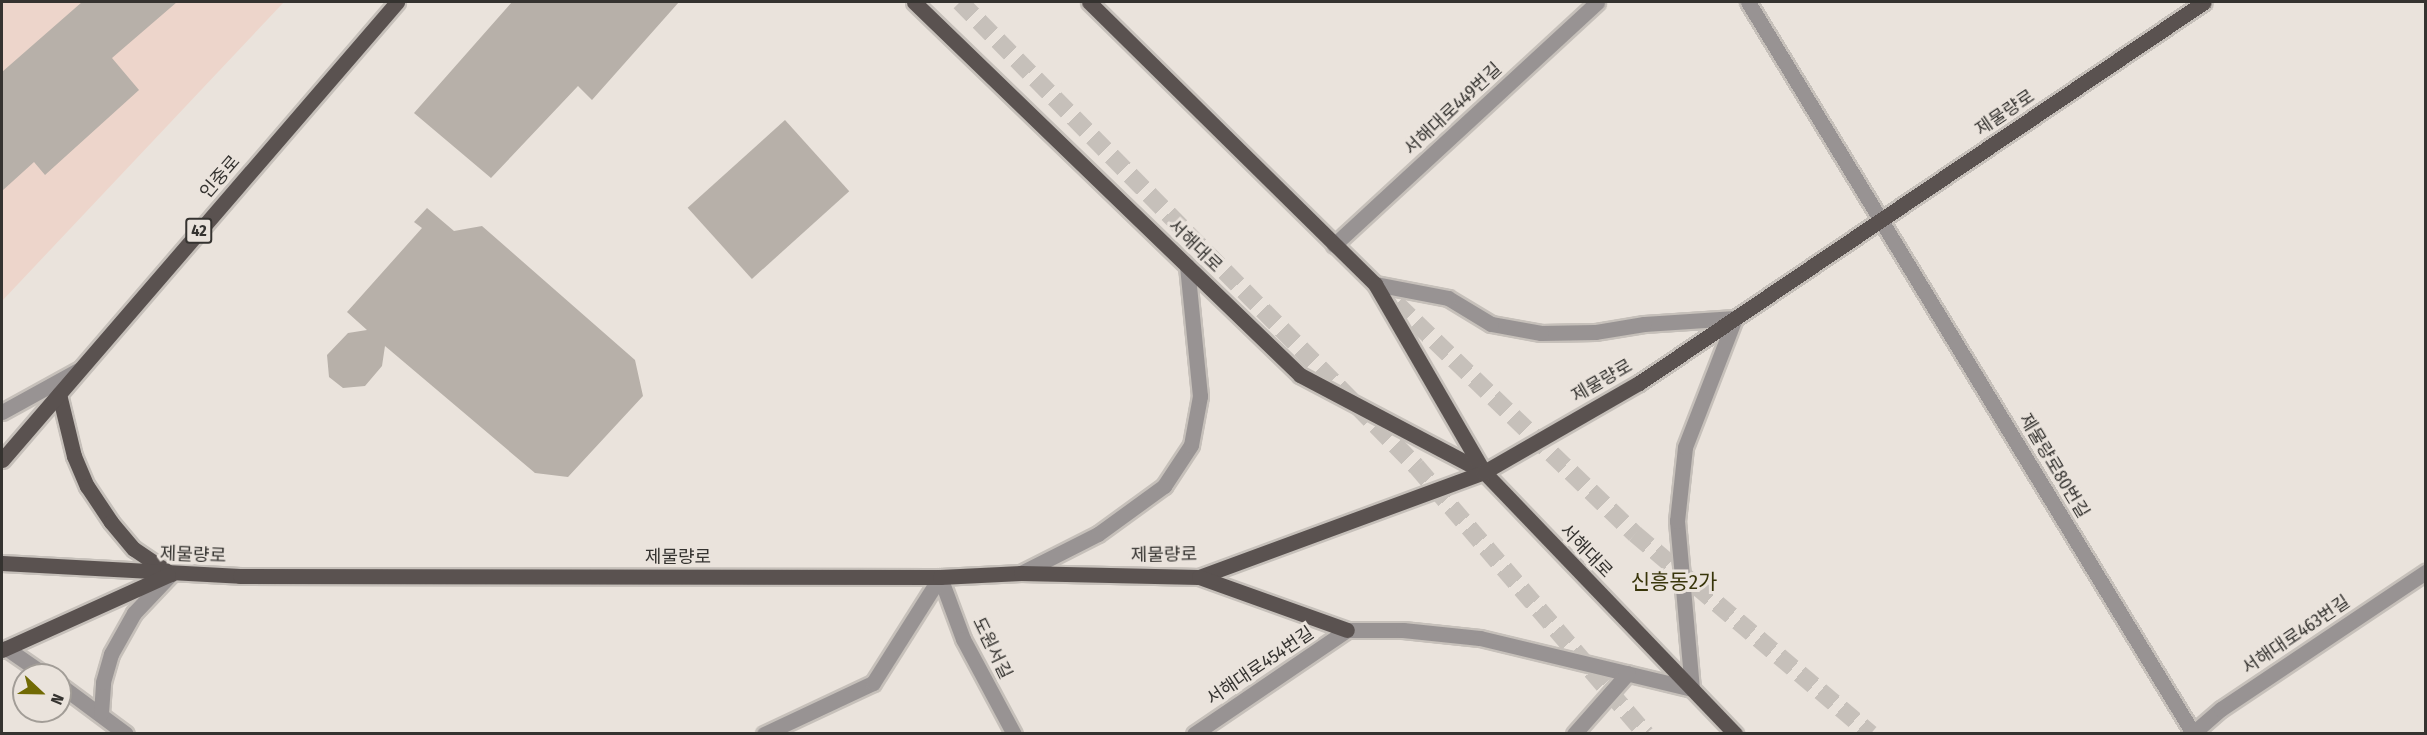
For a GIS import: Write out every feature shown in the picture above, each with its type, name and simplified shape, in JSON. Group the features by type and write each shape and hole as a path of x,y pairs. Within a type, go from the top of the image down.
{"main road":[{"name":"인중로","path":"2,460 397,2"},
{"name":"서해대로","path":"914,2 1300,375 1484,472"},
{"name":"서해대로","path":"1089,2 1376,284 1484,472 1692,689 1729,731"},
{"name":"제물량로","path":"2,563 171,574 940,577 1021,573 1199,577 1484,472 1639,383 2204,2"},
{"path":"59,394 74,456 87,486 111,522 134,549 171,574"},
{"path":"4,649 171,574"},
{"path":"1199,577 1347,630"}],"street":[{"name":"서해대로449번길","path":"1334,245 1598,2"},
{"path":"1748,2 1881,220"},
{"name":"제물량로80번길","path":"1881,220 2192,733"},
{"path":"1021,573 1098,534 1164,486 1191,445 1200,396 1187,266"},
{"path":"1347,630 1402,630 1480,638 1692,689 1677,521 1684,447 1735,318 1644,324 1595,332 1541,333 1491,324 1448,298 1376,284"},
{"path":"2,412 80,369"},
{"name":"서해대로463번길","path":"2192,733 2221,710 2426,572"},
{"path":"101,713 103,682 111,654 134,613 171,574"},
{"path":"764,734 873,683 940,577"},
{"name":"도원서길","path":"940,577 963,639 1014,734"},
{"name":"서해대로454번길","path":"1194,734 1347,630"},
{"path":"4,649 26,663"},
{"path":"1574,734 1628,673"},
{"path":"72,693 126,734"}],"shaded area":[{"path":"2,2 284,2 2,301"}],"building":[{"path":"82,2 177,2 112,58 139,90 45,175 34,162 2,191 2,72"},
{"path":"512,2 679,2 592,100 578,86 491,178 414,113"},
{"path":"785,120 849,191 752,279 688,208"},
{"path":"427,208 454,231 482,226 635,360 643,396 568,477 535,473 385,346 382,366 365,386 343,388 329,377 327,355 348,333 367,330 347,312 422,228 414,222"}],"tunnel":[{"path":"960,2 1416,466 1646,734"},
{"path":"1377,285 1635,534 1871,734"}],"district":[{"name":"신흥동2가","path":"1674,582"}]}
